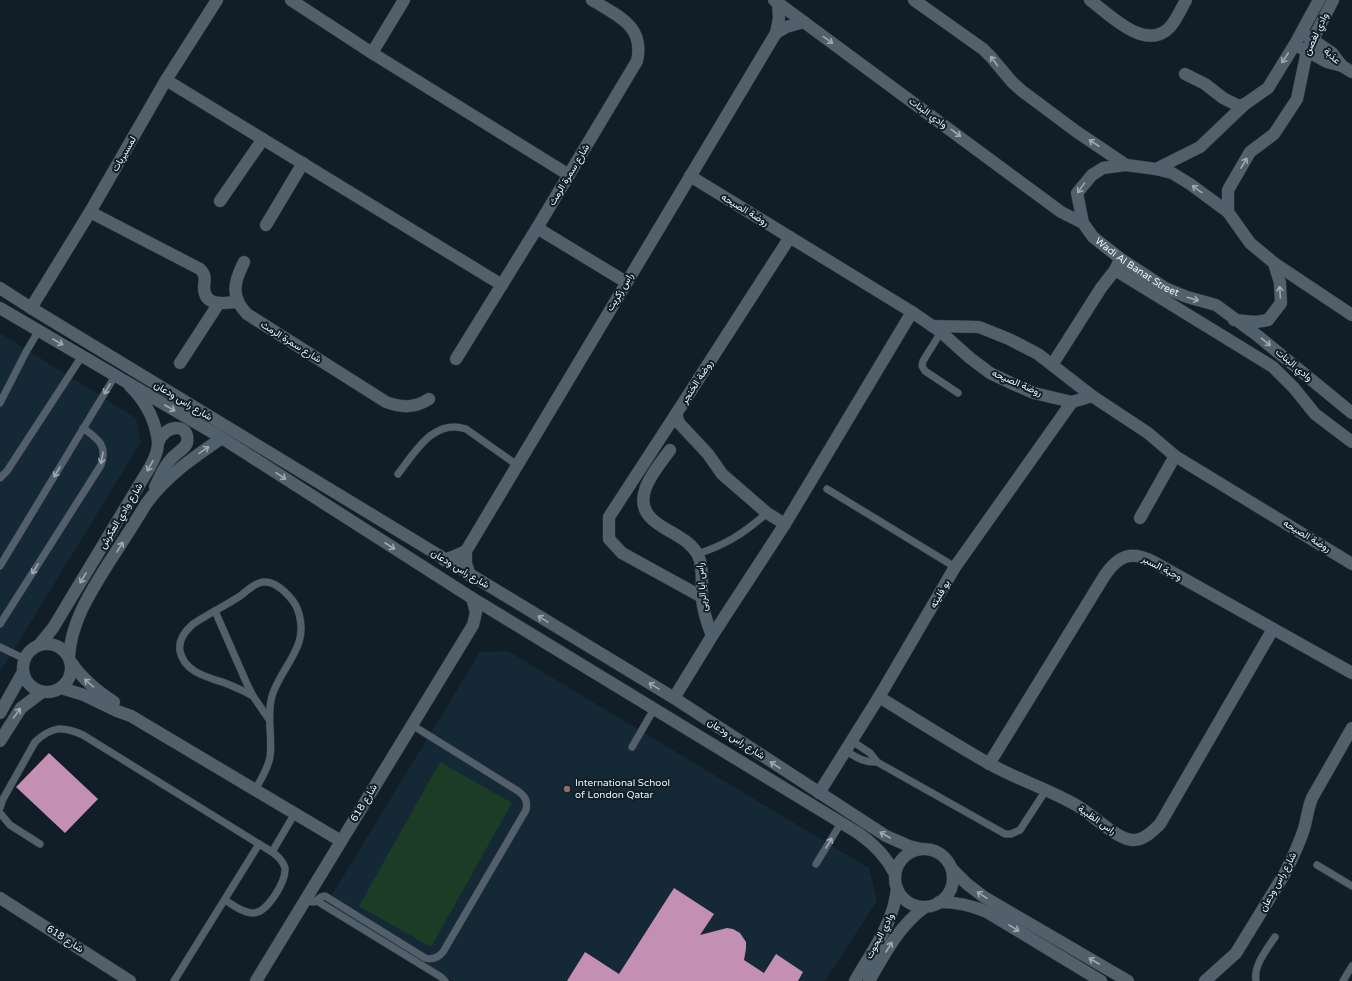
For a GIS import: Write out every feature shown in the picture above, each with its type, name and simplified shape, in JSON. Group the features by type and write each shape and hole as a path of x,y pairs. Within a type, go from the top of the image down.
{"street":[{"name":"لمسيربات","path":"31,308 90,212 166,80 217,0"},
{"path":"290,0 372,53 569,175"},
{"path":"372,53 404,0"},
{"name":"شارع سمرة الرمث","path":"456,359 537,228 637,61 639,51 635,32 629,24 592,0"},
{"path":"914,0 983,49 1002,72 1022,91 1077,132 1126,165"},
{"path":"1090,0 1130,30 1140,35 1150,36 1169,28 1186,0"},
{"name":"وادي لغصن","path":"1156,169 1200,147 1245,104 1268,88 1302,32 1319,0"},
{"name":"وادي لغصن","path":"1228,212 1228,190 1250,152 1274,134 1297,100 1306,51 1333,0"},
{"name":"وادي البنات","path":"776,1 1061,212 1083,223"},
{"name":"راس زكريت","path":"466,551 776,33 779,18 776,1"},
{"path":"776,33 786,27 804,22"},
{"name":"عذبة","path":"1302,32 1332,53 1347,69"},
{"name":"عذبة","path":"1295,44 1327,62 1347,69"},
{"path":"1185,74 1205,84 1231,103 1239,106 1245,104"},
{"path":"166,80 502,285"},
{"path":"220,201 263,138"},
{"path":"266,224 303,163"},
{"name":"Wadi Al Banat Street","path":"1234,320 1216,305 1187,297 1165,288 1121,259 1093,236 1083,223 1077,193 1092,175 1103,168 1126,165 1172,173 1190,184 1228,212 1250,243 1274,263"},
{"name":"روضة الصيحه","path":"690,176 912,312 937,329 970,358 990,373 1034,392 1072,402"},
{"path":"90,212 200,269 205,277 205,293 207,298 211,301 219,303 237,302 234,291 235,282 244,262"},
{"path":"537,228 626,282"},
{"name":"روضة الخنجر","path":"785,524 767,513 722,474 708,454 679,423 676,414 790,237"},
{"path":"1052,365 1121,259"},
{"path":"1274,263 1352,315"},
{"path":"1234,320 1256,322 1268,320 1281,303 1280,283 1274,263"},
{"path":"1115,270 1274,367 1294,388 1315,414 1352,442"},
{"name":"شارع راس ودعان","path":"0,288 470,576 674,698 886,836 909,846 921,849"},
{"name":"شارع سمرة الرمث","path":"237,302 247,314 386,402 395,406 405,407 414,406 429,399"},
{"path":"180,363 219,303"},
{"name":"شارع راس ودعان","path":"0,308 222,438 472,598 868,839 890,864 895,874"},
{"path":"674,698 712,636 785,524 912,312"},
{"name":"وادي البنات","path":"1234,320 1258,336 1352,413"},
{"name":"روضة الصيحه","path":"937,329 979,327 1009,339 1038,354 1092,396 1148,433 1175,456 1352,564"},
{"name":"شارع وادي العكرش","path":"39,645 53,628 157,453 158,443 148,408 140,396 126,382"},
{"path":"1072,402 1092,396"},
{"name":"بو فليته","path":"819,793 879,697 955,567 1072,402"},
{"path":"676,414 609,517 609,539 622,553 702,597"},
{"path":"146,504 167,464 174,455 186,446 187,438 186,434 180,428 172,428 162,435 158,443"},
{"name":"شارع وادي العكرش","path":"70,659 69,647 83,607 146,504 172,474 222,438"},
{"name":"راس ابا الربى","path":"670,450 645,488 643,504 646,512 651,518 684,540 697,554 701,562 702,597 705,618 712,636"},
{"path":"1140,518 1175,456"},
{"path":"444,560 466,551 466,563 470,576"},
{"name":"وجبة السبر","path":"989,764 1105,575 1110,568 1125,557 1134,555 1144,557 1152,561 1352,673"},
{"name":"شارع 618","path":"256,981 472,626 476,612 475,604 472,598"},
{"name":"شارع 618","path":"472,626 485,616 497,613"},
{"name":"راس الظبية","path":"879,697 989,764 1063,798 1079,807 1119,836 1132,840 1145,836 1160,824 1273,629"},
{"path":"0,713 23,672 25,659 33,648 46,644 59,647 70,659 79,674 131,716"},
{"path":"23,672 30,685 42,692 48,692 61,688 69,679 71,673 70,659"},
{"path":"61,688 84,695 131,716 341,841"},
{"path":"0,741 21,708 42,692"},
{"name":"شارع راس ودعان","path":"1205,981 1236,953 1285,873 1304,828 1308,807 1312,798 1352,728"},
{"path":"952,869 951,888 944,899 925,907 911,903 900,894 897,888 895,874 904,857 909,853 921,849 933,850 943,856 952,869 967,884 984,897 1128,981"},
{"name":"وادي البحوث","path":"855,981 889,922 894,908 897,888"},
{"name":"شارع 618","path":"0,898 130,981"},
{"path":"939,902 969,905 987,912 1101,981"},
{"name":"وادي البحوث","path":"869,981 898,932 915,914 925,907"}],"lane":[{"path":"937,329 922,366 925,371 958,393"},
{"path":"0,402 38,330"},
{"path":"0,478 7,471 82,356"},
{"path":"0,566 115,376"},
{"path":"398,474 427,439 435,432 452,426 459,426 466,429 518,465"},
{"path":"0,624 101,465 104,452 99,440 83,428"},
{"path":"827,489 955,567"},
{"path":"697,554 725,544 752,526 767,513"},
{"path":"253,696 243,690 195,672 187,666 182,659 179,648 181,639 193,624 240,596 252,586 263,582 278,586 289,595 295,604 301,623 301,633 299,642 275,687 268,718 270,757 266,770 255,790"},
{"path":"215,611 253,696 268,718"},
{"path":"0,647 25,659"},
{"path":"632,747 654,709"},
{"path":"305,901 311,903 317,901 321,896 325,896 424,958 437,958 443,952 526,810 527,805 523,794 412,724"},
{"path":"0,808 3,799 35,742 40,737 53,730 69,728 83,735 272,852 282,860 285,874 283,880 266,907 251,913 225,900"},
{"path":"849,746 870,752 877,762 1006,834 1011,834 1020,830 1046,790"},
{"path":"849,746 864,761 877,762"},
{"path":"0,813 10,825 40,844"},
{"path":"272,852 295,813"},
{"path":"816,864 841,823"},
{"path":"174,981 259,844"},
{"path":"1317,865 1352,886"},
{"path":"317,901 445,981"},
{"path":"1256,981 1254,975 1275,937"},
{"path":"1347,978 1352,966"}],"shaded area":[{"path":"0,333 136,418 141,442 0,672"},
{"name":"International School of London Qatar","path":"508,651 869,868 877,901 825,981 453,981 327,903 480,652"}],"green space":[{"path":"440,762 512,803 431,947 359,906"}],"building":[{"path":"49,753 98,799 65,833 16,787"},
{"path":"674,888 714,914 700,935 727,928 733,929 740,933 746,942 744,960 764,973 776,954 803,972 798,981 567,981 585,952 619,974"}],"place":[{"name":"International School of London Qatar","path":"567,789"}]}
